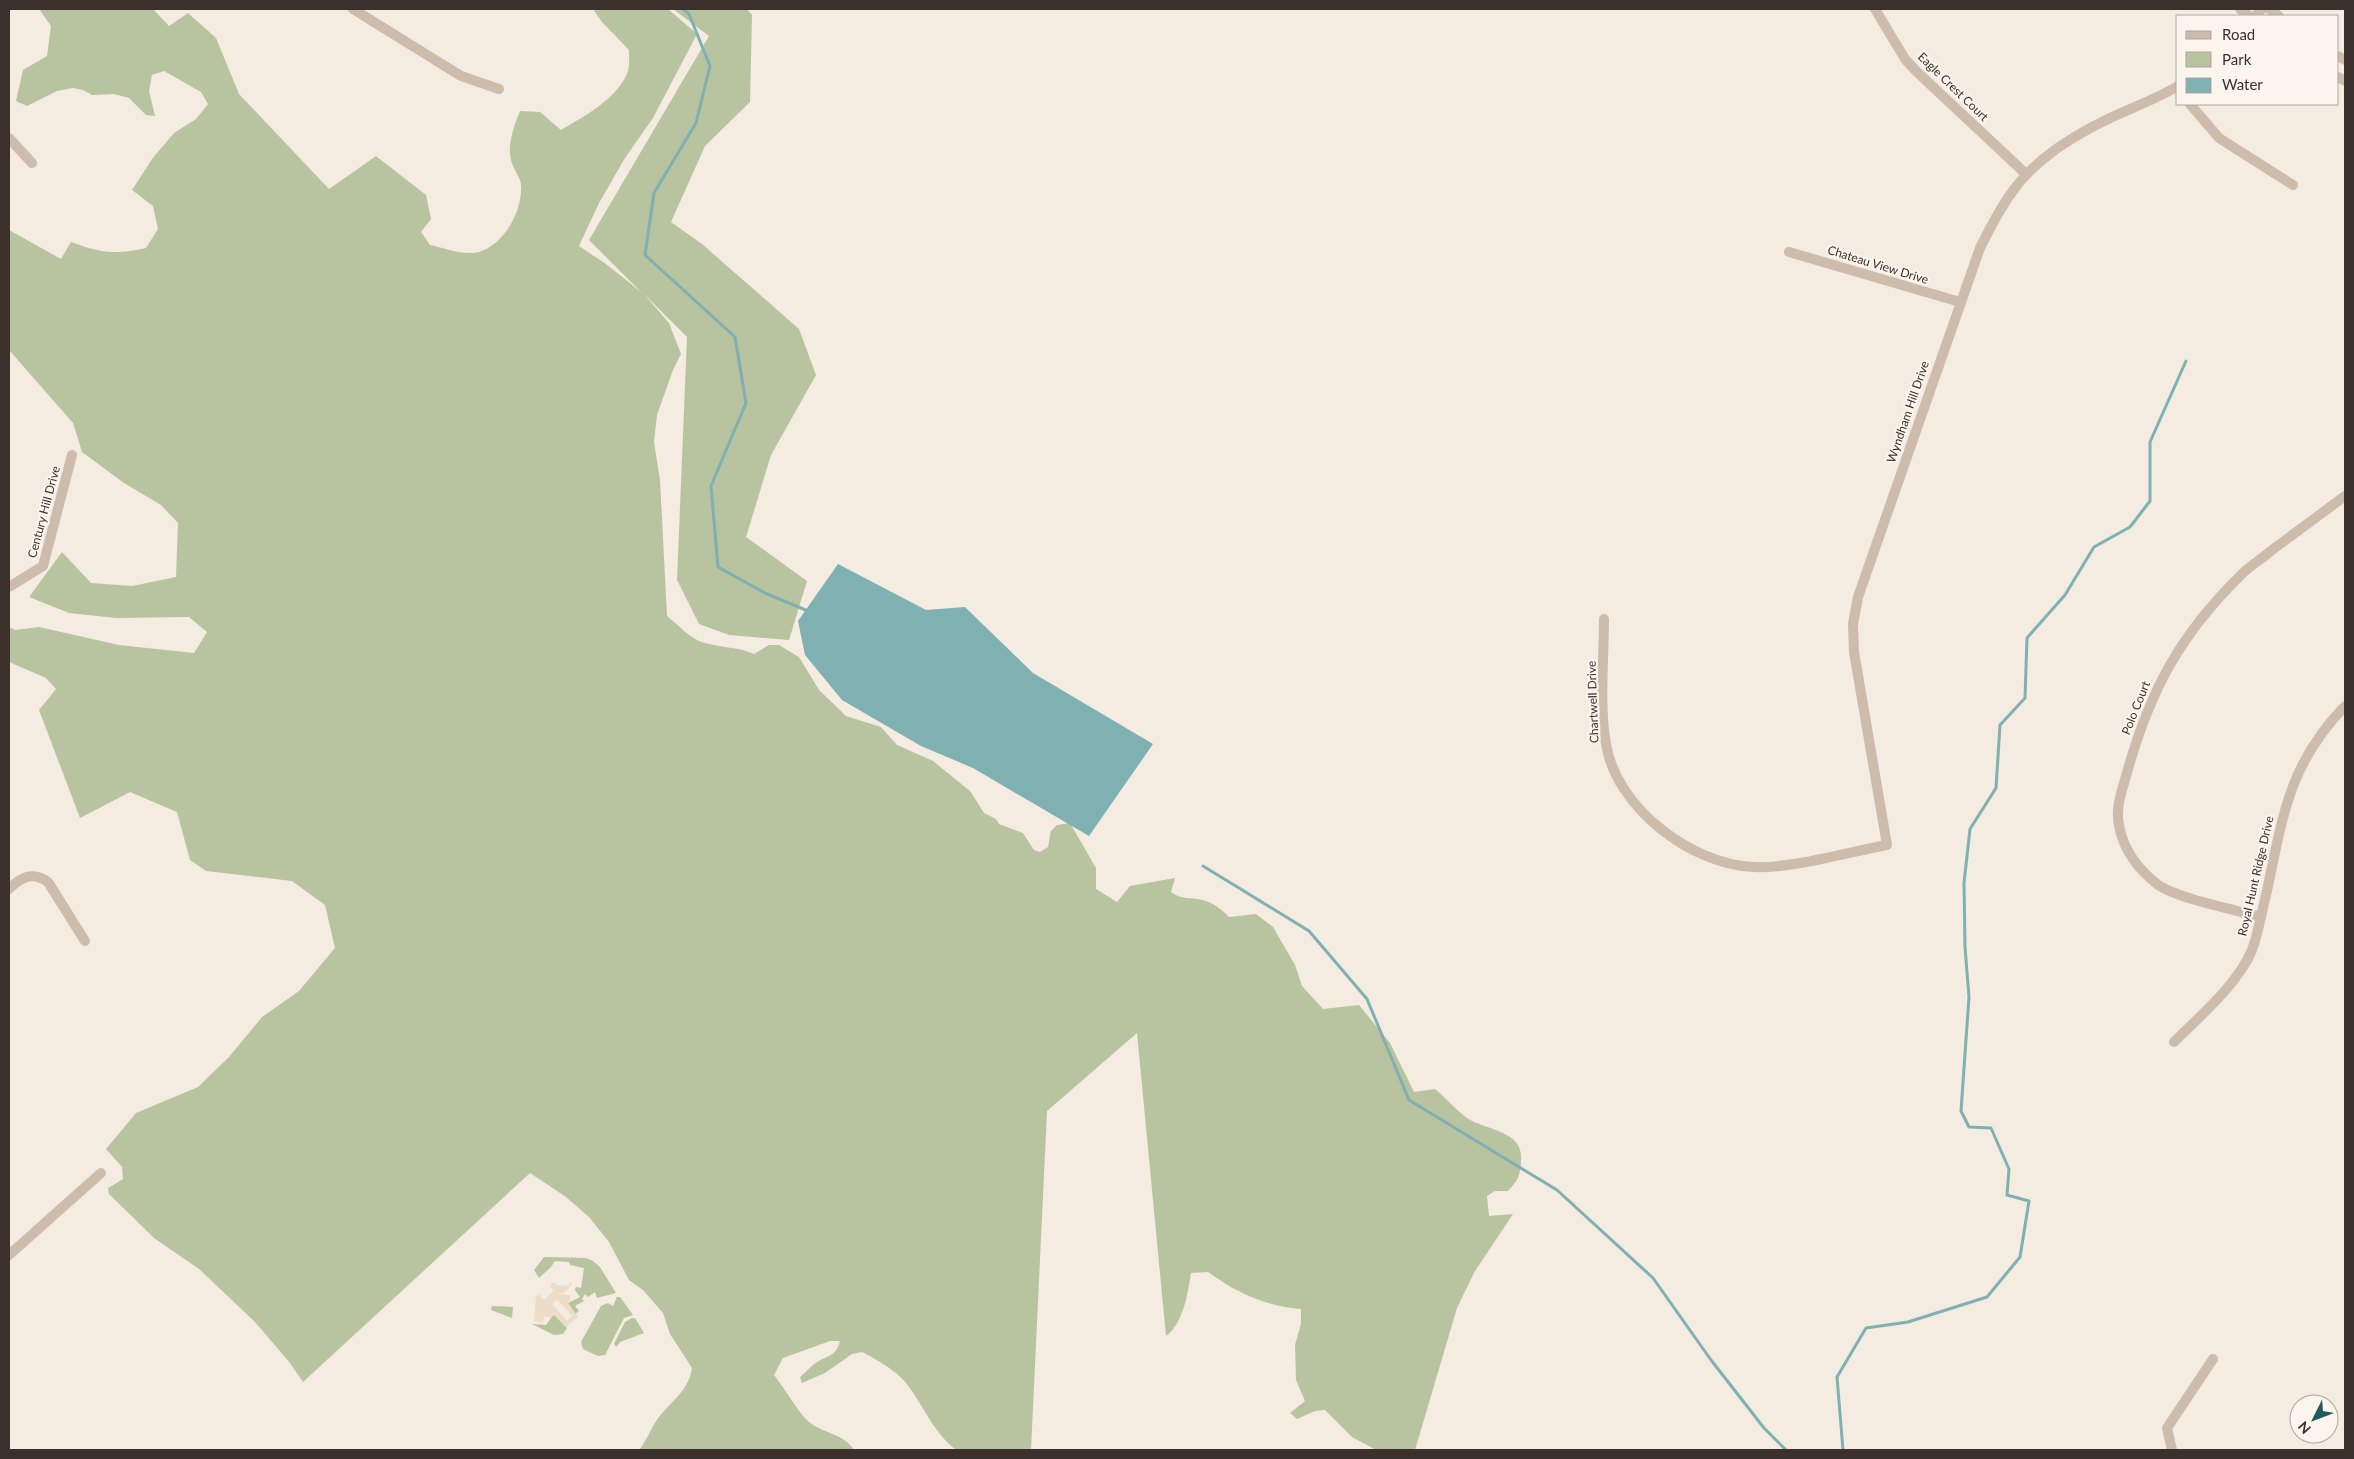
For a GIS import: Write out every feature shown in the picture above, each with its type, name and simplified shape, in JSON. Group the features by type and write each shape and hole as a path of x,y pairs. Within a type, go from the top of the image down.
{"street":[{"path":"353,9 461,76 499,89"},
{"name":"Eagle Crest Court","path":"1875,9 1905,59 1916,72 2026,174"},
{"name":"Wyndham Hill Drive","path":"1887,845 1854,652 1853,624 1858,596 1980,248 1989,229 2026,174 2075,137 2103,121 2176,88"},
{"path":"2191,105 2219,138 2293,185"},
{"path":"9,138 32,164"},
{"name":"Chateau View Drive","path":"1789,252 1960,302"},
{"name":"Century Hill Drive","path":"9,587 43,566 72,455"},
{"name":"Polo Court","path":"2261,917 2176,894 2158,885 2140,869 2128,852 2119,825 2118,804 2138,735 2154,695 2179,648 2207,610 2241,574 2345,496"},
{"name":"Chartwell Drive","path":"1604,619 1604,728 1606,746 1614,771 1624,790 1639,809 1657,826 1686,846 1706,856 1725,863 1752,867 1781,865 1887,845"},
{"name":"Royal Hunt Ridge Drive","path":"2174,1042 2237,976 2252,950 2281,825 2295,776 2321,732 2345,706"},
{"path":"9,889 18,881 29,876 40,876 48,882 85,941"},
{"path":"9,1255 101,1172"},
{"path":"2172,1450 2167,1428 2212,1359"}],"green space":[{"path":"39,9 153,9 169,26 188,13 216,38 239,94 329,189 376,156 426,195 431,219 421,232 430,245 454,251 473,253 488,248 497,242 510,225 519,204 521,184 510,157 510,143 520,111 540,112 561,130 589,113 607,99 615,92 627,74 629,50 602,22 593,9 668,9 697,34 653,118 625,158 599,203 579,246 606,264 641,292 589,240 709,36 673,9 747,9 752,15 750,102 705,146 671,222 702,244 799,329 816,375 771,455 746,537 807,581 789,640 729,635 699,624 677,580 687,337 644,294 669,323 681,354 673,370 657,415 654,442 660,480 667,616 699,641 754,654 769,645 779,645 799,657 819,690 846,716 881,727 897,745 933,761 970,791 984,813 996,819 999,824 1023,833 1034,850 1040,852 1048,847 1051,831 1057,825 1070,823 1096,868 1096,889 1117,902 1130,886 1175,878 1171,892 1179,896 1210,902 1229,917 1256,914 1273,927 1295,965 1302,986 1323,1009 1359,1005 1390,1043 1414,1092 1435,1089 1467,1118 1502,1132 1516,1142 1520,1150 1521,1160 1517,1180 1508,1191 1495,1191 1487,1196 1489,1216 1513,1214 1475,1271 1457,1308 1415,1450 1376,1450 1352,1437 1325,1410 1315,1411 1297,1419 1290,1413 1305,1401 1296,1380 1295,1345 1301,1324 1301,1309 1263,1302 1230,1286 1208,1272 1191,1273 1181,1316 1172,1331 1166,1336 1137,1033 1047,1111 1031,1450 956,1450 938,1431 904,1381 888,1367 862,1352 852,1354 825,1373 802,1383 800,1377 814,1364 834,1353 840,1341 830,1341 783,1358 774,1375 801,1414 809,1422 845,1440 854,1450 639,1450 660,1416 686,1385 692,1368 670,1334 663,1313 643,1290 629,1280 609,1242 589,1217 566,1197 530,1173 303,1382 290,1363 255,1322 199,1269 154,1238 109,1194 108,1188 123,1179 122,1167 106,1149 136,1113 198,1087 229,1057 262,1017 299,991 335,948 325,905 292,881 206,871 190,860 177,812 130,792 80,818 39,710 56,689 46,678 9,662 9,627 15,630 39,627 119,645 194,653 207,632 189,617 116,618 69,613 29,597 62,552 91,583 132,586 176,577 178,523 161,505 124,483 82,452 73,423 9,350 9,230 61,259 71,242 91,249 108,252 125,252 146,248 158,229 153,206 132,190 152,159 174,133 196,119 208,104 201,92 164,71 152,75 149,91 155,116 146,115 129,98 114,94 92,95 83,90 73,88 57,91 27,106 16,101 23,70 47,56 51,26"},
{"path":"544,1257 586,1258 593,1261 600,1267 616,1293 597,1298 595,1292 588,1297 585,1294 582,1299 584,1301 575,1306 579,1311 575,1314 568,1303 580,1297 575,1290 576,1287 581,1288 584,1268 570,1265 569,1262 555,1261 539,1278 534,1270"},
{"path":"617,1297 620,1297 633,1315 624,1318 605,1355 598,1356 583,1349 581,1342 601,1306 608,1303 613,1306"},
{"path":"492,1306 513,1307 512,1318 491,1310"},
{"path":"554,1314 567,1328 563,1334 554,1335 532,1324 546,1325"},
{"path":"635,1318 644,1333 620,1342 616,1347 614,1344 625,1322"}],"shaded area":[{"path":"554,1282 557,1285 569,1286 569,1283 572,1284 564,1293 556,1294 571,1295 568,1303 578,1317 566,1327 554,1315 550,1318 544,1316 543,1322 534,1321 536,1297 539,1294 544,1300 554,1291 550,1285","holes":["557,1299 572,1316 567,1321 552,1304"]}],"water":[{"path":"838,564 926,610 965,607 1033,673 1153,744 1089,836 973,768 921,746 842,700 805,655 798,621"}],"waterway":[{"path":"683,9 689,14 710,66 696,123 654,193 645,255 735,337 746,403 711,486 718,567 765,593 808,611"},
{"path":"1843,1450 1837,1377 1866,1328 1908,1322 1987,1297 2020,1257 2029,1201 2007,1195 2009,1169 1991,1128 1969,1127 1961,1111 1969,997 1965,947 1964,883 1970,829 1996,788 2000,725 2025,698 2027,638 2065,595 2094,547 2130,527 2150,501 2150,442 2186,361"},
{"path":"1203,866 1309,931 1367,999 1409,1100 1557,1190 1653,1278 1711,1360 1764,1428 1786,1450"}]}
